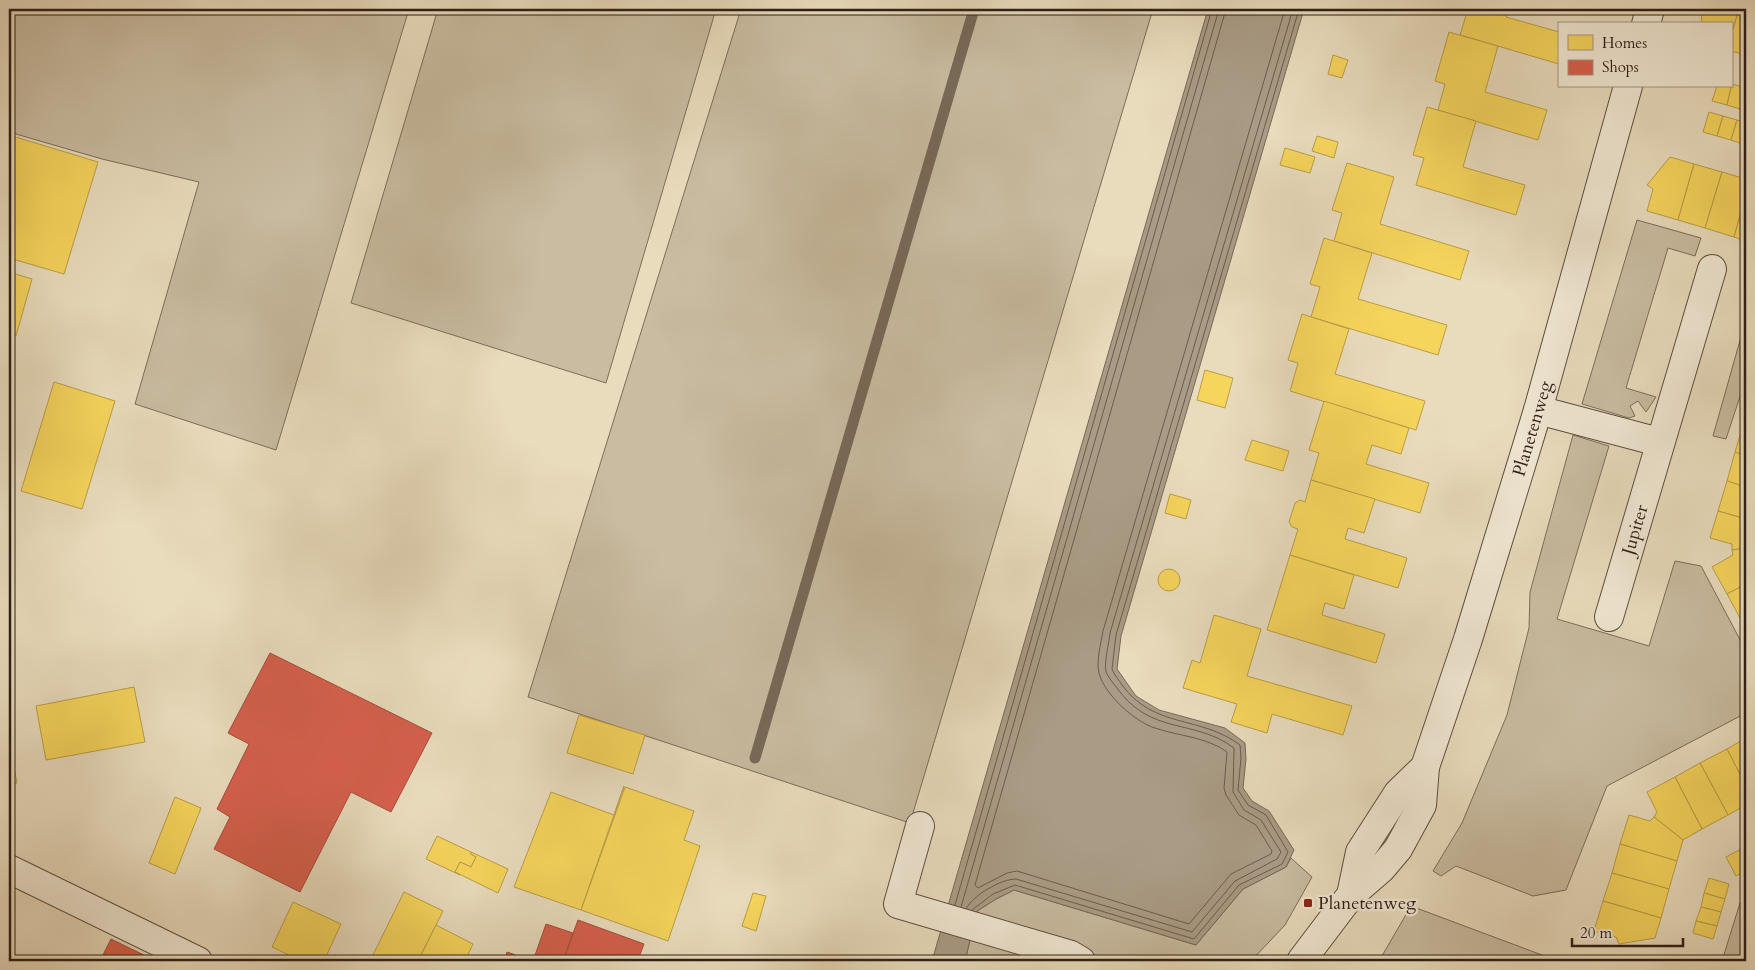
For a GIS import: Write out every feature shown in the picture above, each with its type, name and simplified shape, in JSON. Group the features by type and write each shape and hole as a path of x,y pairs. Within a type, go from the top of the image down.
{"street":[{"path":"1647,22 1650,9"},
{"name":"Planetenweg","path":"1301,961 1351,895 1360,852 1398,793 1425,767 1468,639 1538,410 1627,88"},
{"name":"Jupiter","path":"1609,617 1659,442 1712,269"},
{"path":"1538,410 1659,442"},
{"path":"920,826 898,904 994,931 1071,955 1081,961"},
{"path":"9,870 198,961"}],"shaded area":[{"path":"9,9 409,9 276,450 135,404 199,182 102,159 9,132"},
{"path":"438,9 716,9 606,383 351,303"},
{"path":"741,9 1153,9 910,823 528,697"},
{"path":"1637,220 1701,238 1695,256 1668,248 1626,388 1656,397 1646,412 1638,401 1630,406 1635,416 1629,418 1582,404"},
{"path":"1746,319 1746,378 1726,439 1713,436"},
{"path":"1573,435 1609,446 1557,619 1649,646 1675,561 1701,566 1746,651 1746,713 1607,786 1566,890 1533,896 1456,866 1441,876 1433,871 1462,823 1507,715 1529,628 1530,592"},
{"path":"1291,858 1312,877 1285,925 1251,961 965,961 977,911 1014,890 1196,945 1243,889 1286,867"},
{"path":"1746,899 1746,961 1722,961 1740,903"},
{"path":"1411,906 1558,961 1379,961"}],"water":[{"path":"1208,9 1304,9 1121,636 1117,669 1136,696 1159,710 1225,728 1245,743 1246,759 1243,788 1252,801 1269,811 1294,850 1286,867 1243,889 1196,945 1014,890 977,911 965,961 932,961"}],"building: Homes":[{"path":"1468,9 1509,9 1506,17 1558,32 1558,64 1460,35"},
{"path":"1701,9 1739,9 1732,33 1732,22 1702,22"},
{"path":"1739,9 1746,9 1746,55 1732,51 1732,33"},
{"path":"1449,32 1498,46 1485,92 1547,110 1538,140 1438,110 1445,84 1435,81"},
{"path":"1333,55 1348,60 1342,78 1328,74"},
{"path":"1732,84 1746,88 1740,109 1727,105"},
{"path":"1716,88 1731,88 1727,105 1712,101"},
{"path":"1746,89 1746,111 1740,109"},
{"path":"1427,107 1476,121 1463,167 1525,185 1516,215 1416,185 1424,158 1413,155"},
{"path":"1709,112 1723,116 1717,136 1703,132"},
{"path":"1723,116 1737,120 1731,140 1717,136"},
{"path":"1737,120 1746,123 1746,145 1731,140"},
{"path":"9,135 98,162 64,274 9,258"},
{"path":"1317,136 1338,142 1334,158 1312,151"},
{"path":"1285,148 1315,157 1310,173 1280,165"},
{"path":"1670,157 1694,164 1678,220 1647,211 1653,189 1647,185"},
{"path":"1347,163 1394,177 1380,224 1469,251 1460,280 1334,241 1342,213 1332,210"},
{"path":"1694,164 1722,172 1705,228 1678,220"},
{"path":"1722,172 1746,179 1746,194 1734,237 1705,228"},
{"path":"1746,194 1746,241 1734,237"},
{"path":"1324,238 1372,253 1358,299 1447,325 1438,355 1311,317 1320,287 1310,284"},
{"path":"9,272 32,279 16,336 9,334"},
{"path":"1302,314 1349,329 1335,374 1425,401 1416,430 1290,391 1298,363 1288,360"},
{"path":"1205,370 1233,378 1225,408 1197,400"},
{"path":"54,382 115,401 82,509 21,491"},
{"path":"1324,401 1409,428 1401,454 1372,445 1366,464 1429,483 1420,513 1311,480 1319,453 1309,450"},
{"path":"1744,422 1746,423 1746,456 1735,452"},
{"path":"1252,440 1289,451 1283,471 1245,460"},
{"path":"1735,452 1746,456 1746,487 1727,481"},
{"path":"1311,480 1375,499 1364,533 1348,528 1345,539 1407,558 1398,588 1290,555 1298,529 1292,527 1289,522 1295,503 1300,500 1305,502"},
{"path":"1727,481 1746,487 1746,519 1718,511"},
{"path":"1170,494 1191,500 1186,519 1165,513"},
{"path":"1718,511 1746,519 1746,548 1732,550 1732,544 1710,538"},
{"path":"1746,548 1746,584 1727,594 1712,567 1733,555 1732,550"},
{"path":"1290,555 1354,575 1344,609 1325,603 1322,615 1385,634 1376,663 1267,630"},
{"path":"1169,569 1177,572 1180,580 1177,588 1169,591 1161,588 1158,580 1161,572"},
{"path":"1746,584 1746,617 1741,620 1727,594"},
{"path":"1214,615 1261,629 1247,676 1352,706 1343,735 1272,714 1267,733 1231,722 1237,704 1183,688 1192,660 1200,663"},
{"path":"134,687 145,742 46,760 36,706"},
{"path":"579,715 645,735 633,774 567,753"},
{"path":"1746,738 1746,786 1727,749"},
{"path":"9,742 17,783 9,784"},
{"path":"1727,749 1746,786 1746,805 1728,815 1700,763"},
{"path":"1700,763 1728,815 1702,829 1675,777"},
{"path":"1675,777 1702,829 1683,840 1654,817 1657,812 1647,792"},
{"path":"625,787 694,811 684,840 700,846 668,941 581,910"},
{"path":"551,792 614,815 581,910 514,887"},
{"path":"175,797 201,808 175,874 149,863"},
{"path":"1629,815 1650,821 1654,817 1683,840 1677,861 1620,844"},
{"path":"437,836 471,852 476,857 471,867 460,862 455,872 460,875 426,859"},
{"path":"1620,844 1677,861 1669,889 1612,873"},
{"path":"1739,850 1746,862 1746,870 1736,876 1726,857"},
{"path":"471,852 508,869 498,893 455,872 460,862 471,867 476,857"},
{"path":"1612,873 1669,889 1661,918 1603,901"},
{"path":"1709,878 1729,884 1725,899 1704,893"},
{"path":"404,892 443,911 418,961 370,961"},
{"path":"753,893 766,896 756,931 742,926"},
{"path":"1704,893 1725,899 1721,912 1701,907"},
{"path":"1603,901 1661,918 1655,938 1619,944 1616,937 1594,931"},
{"path":"293,902 341,924 324,961 301,961 272,947"},
{"path":"1701,907 1721,912 1717,926 1696,921"},
{"path":"1696,921 1717,926 1713,939 1693,933"},
{"path":"436,925 473,944 465,961 418,961"}],"building: Shops":[{"path":"270,653 432,733 391,812 351,792 300,892 214,849 230,817 217,809 249,744 228,733"},
{"path":"578,920 644,944 639,957 650,961 563,961"},
{"path":"546,924 573,933 563,961 533,961"},
{"path":"111,939 156,961 100,961"},
{"path":"507,952 532,961 504,961"}],"waterway":[{"path":"755,758 974,9"}],"place":[{"name":"Planetenweg","path":"1308,903"}]}
